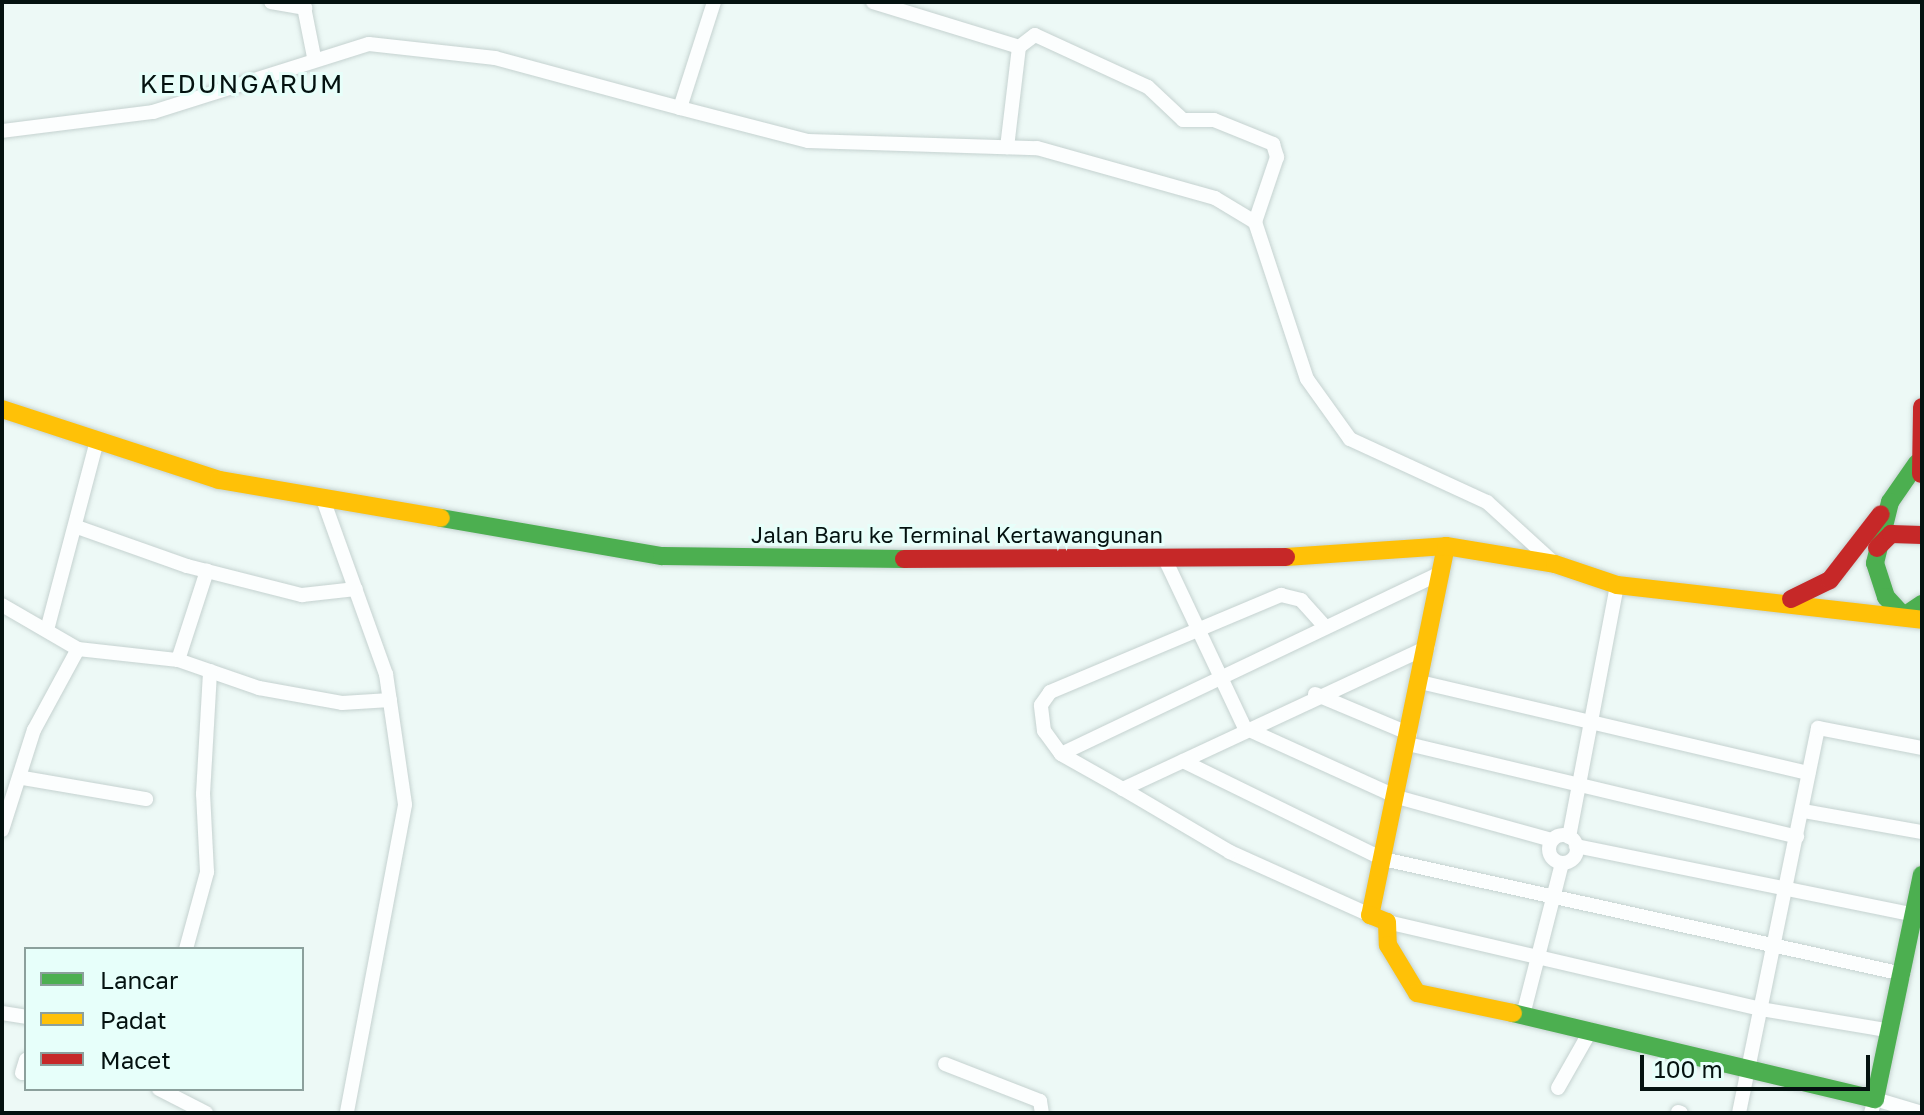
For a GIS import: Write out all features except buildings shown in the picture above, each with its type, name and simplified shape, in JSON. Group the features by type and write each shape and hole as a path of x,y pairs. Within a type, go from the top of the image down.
{"main road":[{"path":"1779,602 1830,580 1890,502 1920,470 1922,407"},
{"name":"Jalan Baru ke Terminal Kertawangunan","path":"2,409 96,445 324,502 662,556 1331,558 1446,546 1555,564 1617,585 1913,618"},
{"path":"1890,502 1877,548 1878,580 1913,618 1922,604"},
{"path":"1877,548 1891,534 1922,535"},
{"path":"1446,546 1383,859 1379,919 1388,945 1417,993 1748,1065 1873,1106 1922,875"}],"street":[{"path":"271,2 304,5 314,57"},
{"path":"680,108 714,2"},
{"path":"873,2 1019,47"},
{"path":"1007,147 1019,47 1035,35 1148,87 1183,120 1214,120 1273,144 1277,157 1255,222 1307,379 1327,414 1350,439 1487,502 1555,564"},
{"path":"2,131 153,112 314,57 369,44 495,58 808,141 1037,148 1215,198 1255,222"},
{"path":"47,630 77,527 96,445"},
{"path":"324,502 356,589 390,700 404,818 347,1113"},
{"path":"77,527 207,571 302,595 356,589"},
{"path":"1165,559 1218,677 1245,728 1397,797 1552,840 1573,841 1914,915"},
{"path":"178,660 207,571"},
{"path":"1061,754 1442,572"},
{"path":"1523,1015 1551,901 1562,863 1573,841 1576,785 1617,585"},
{"path":"1325,627 1287,594 1197,626 1050,692 1040,718 1061,754 1230,852 1379,919 1761,1009 1887,1030"},
{"path":"2,605 78,649 178,660 259,688 342,703 390,700"},
{"path":"1123,789 1315,694 1428,647"},
{"path":"2,827 23,778 34,730 78,649"},
{"path":"187,947 207,872 210,671"},
{"path":"1420,682 1588,724 1808,773"},
{"path":"1315,694 1409,739 1576,785 1797,837"},
{"path":"1739,1113 1761,1009 1770,947 1787,889 1818,728 1922,748"},
{"path":"1183,761 1383,859 1551,901 1903,974"},
{"path":"23,778 146,799"},
{"path":"1804,811 1922,832"},
{"path":"1552,840 1551,857 1562,863"},
{"path":"2,1013 24,1017"},
{"path":"1558,1088 1591,1030"},
{"path":"945,1064 1040,1101 1042,1113"},
{"path":"163,1091 206,1113"},
{"path":"1873,1106 1922,1113"}],"traffic: fast":[{"path":"1917,463 1890,502 1875,563 1886,597 1904,616 1922,604"},
{"path":"441,518 662,556 904,559"},
{"path":"1513,1013 1875,1099 1922,875"}],"traffic: slow":[{"path":"2,409 219,480 441,518"},
{"path":"1286,557 1446,546 1555,564 1617,585 1922,620"},
{"path":"1446,546 1370,915 1387,922 1388,945 1417,993 1513,1013"}],"traffic: jam":[{"path":"1921,474 1922,407"},
{"path":"1791,599 1830,580 1881,514"},
{"path":"1877,548 1891,534 1922,535"},
{"path":"904,559 1286,557"}],"district":[{"name":"KEDUNGARUM","path":"242,84"}]}
